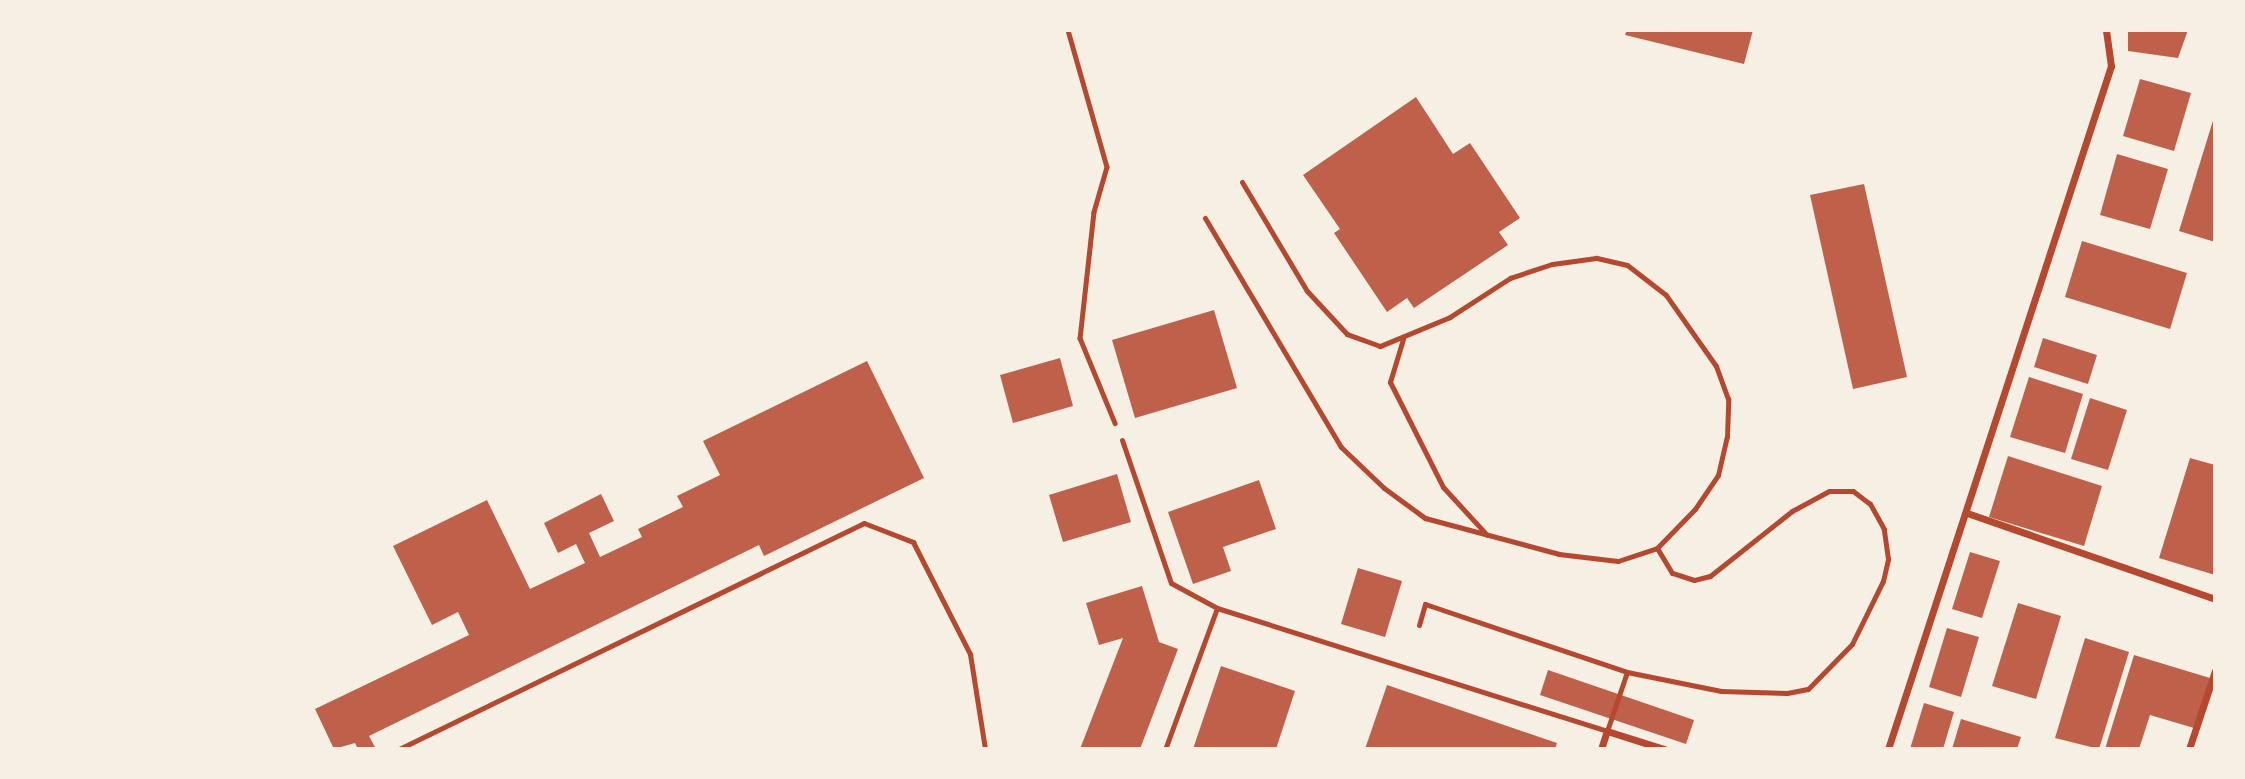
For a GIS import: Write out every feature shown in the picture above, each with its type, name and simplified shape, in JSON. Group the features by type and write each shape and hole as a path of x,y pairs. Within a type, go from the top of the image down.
{"street":[{"path":"1888,749 2111,66 2106,30"},
{"path":"1967,513 2215,599"},
{"path":"2189,749 2215,671"},
{"path":"1601,749 1607,731 1664,749"}],"lane":[{"path":"1206,218 1342,447 1384,488 1425,518 1559,554 1618,561 1657,548 1695,509 1718,475 1727,437 1728,399 1716,366 1666,295 1627,265 1596,258 1552,264 1510,278 1450,317 1403,340 1380,346 1347,334 1307,291 1242,183"},
{"path":"1403,340 1390,382 1443,487 1488,535"},
{"path":"1122,440 1171,583 1217,608 1607,731 1627,672"},
{"path":"1419,625 1425,604 1627,672 1721,691 1787,694 1808,689 1852,644 1883,581 1888,559 1884,529 1870,504 1853,491 1829,491 1791,512 1710,576 1694,580 1672,573 1657,548"},
{"path":"399,749 864,523 913,542 970,654 985,749"},
{"path":"1165,749 1217,608"}],"path":[{"path":"1068,30 1107,167 1094,212 1080,338 1122,440"}],"building":[{"path":"1627,30 1753,30 1744,64 1625,35"},
{"path":"2128,30 2188,30 2178,58 2128,51"},
{"path":"2140,79 2191,93 2174,151 2123,136"},
{"path":"1416,97 1453,154 1470,143 1520,218 1499,232 1508,245 1414,308 1407,298 1387,312 1334,233 1340,229 1303,175"},
{"path":"2215,114 2215,242 2179,231"},
{"path":"2117,154 2168,169 2150,229 2100,215"},
{"path":"1864,184 1907,377 1853,389 1810,195"},
{"path":"2082,241 2187,273 2170,329 2065,297"},
{"path":"1214,310 1237,388 1135,418 1112,340"},
{"path":"2043,338 2097,355 2088,384 2034,367"},
{"path":"1060,358 1073,406 1013,423 1000,375"},
{"path":"867,361 924,478 764,556 759,545 369,736 376,749 358,749 355,743 334,749 315,709 469,635 458,612 432,625 393,546 487,500 530,589 585,563 576,544 558,553 544,523 601,494 614,521 589,533 600,557 642,537 638,529 683,507 677,496 720,475 703,441"},
{"path":"2029,377 2083,394 2065,453 2010,437"},
{"path":"2090,398 2127,410 2108,470 2071,459"},
{"path":"2008,456 2102,486 2084,546 1989,517"},
{"path":"2190,458 2215,465 2215,575 2159,558"},
{"path":"1117,474 1131,522 1063,542 1049,495"},
{"path":"1259,480 1276,529 1223,547 1231,571 1193,584 1168,512"},
{"path":"1970,552 2000,561 1982,618 1952,609"},
{"path":"1358,568 1402,581 1385,637 1341,624"},
{"path":"1142,586 1159,642 1178,649 1140,749 1080,749 1123,638 1099,645 1086,603"},
{"path":"2018,603 2061,616 2036,699 1992,686"},
{"path":"1947,628 1979,637 1961,697 1929,687"},
{"path":"2085,638 2129,652 2099,749 2055,738"},
{"path":"2134,655 2210,678 2194,728 2150,715 2139,749 2105,749"},
{"path":"1221,666 1295,691 1276,749 1193,749"},
{"path":"1548,670 1694,720 1686,744 1540,695"},
{"path":"1387,685 1557,743 1555,749 1365,749"},
{"path":"1924,703 1954,712 1943,749 1910,749"},
{"path":"1961,719 2021,737 2017,749 1952,749"}]}
